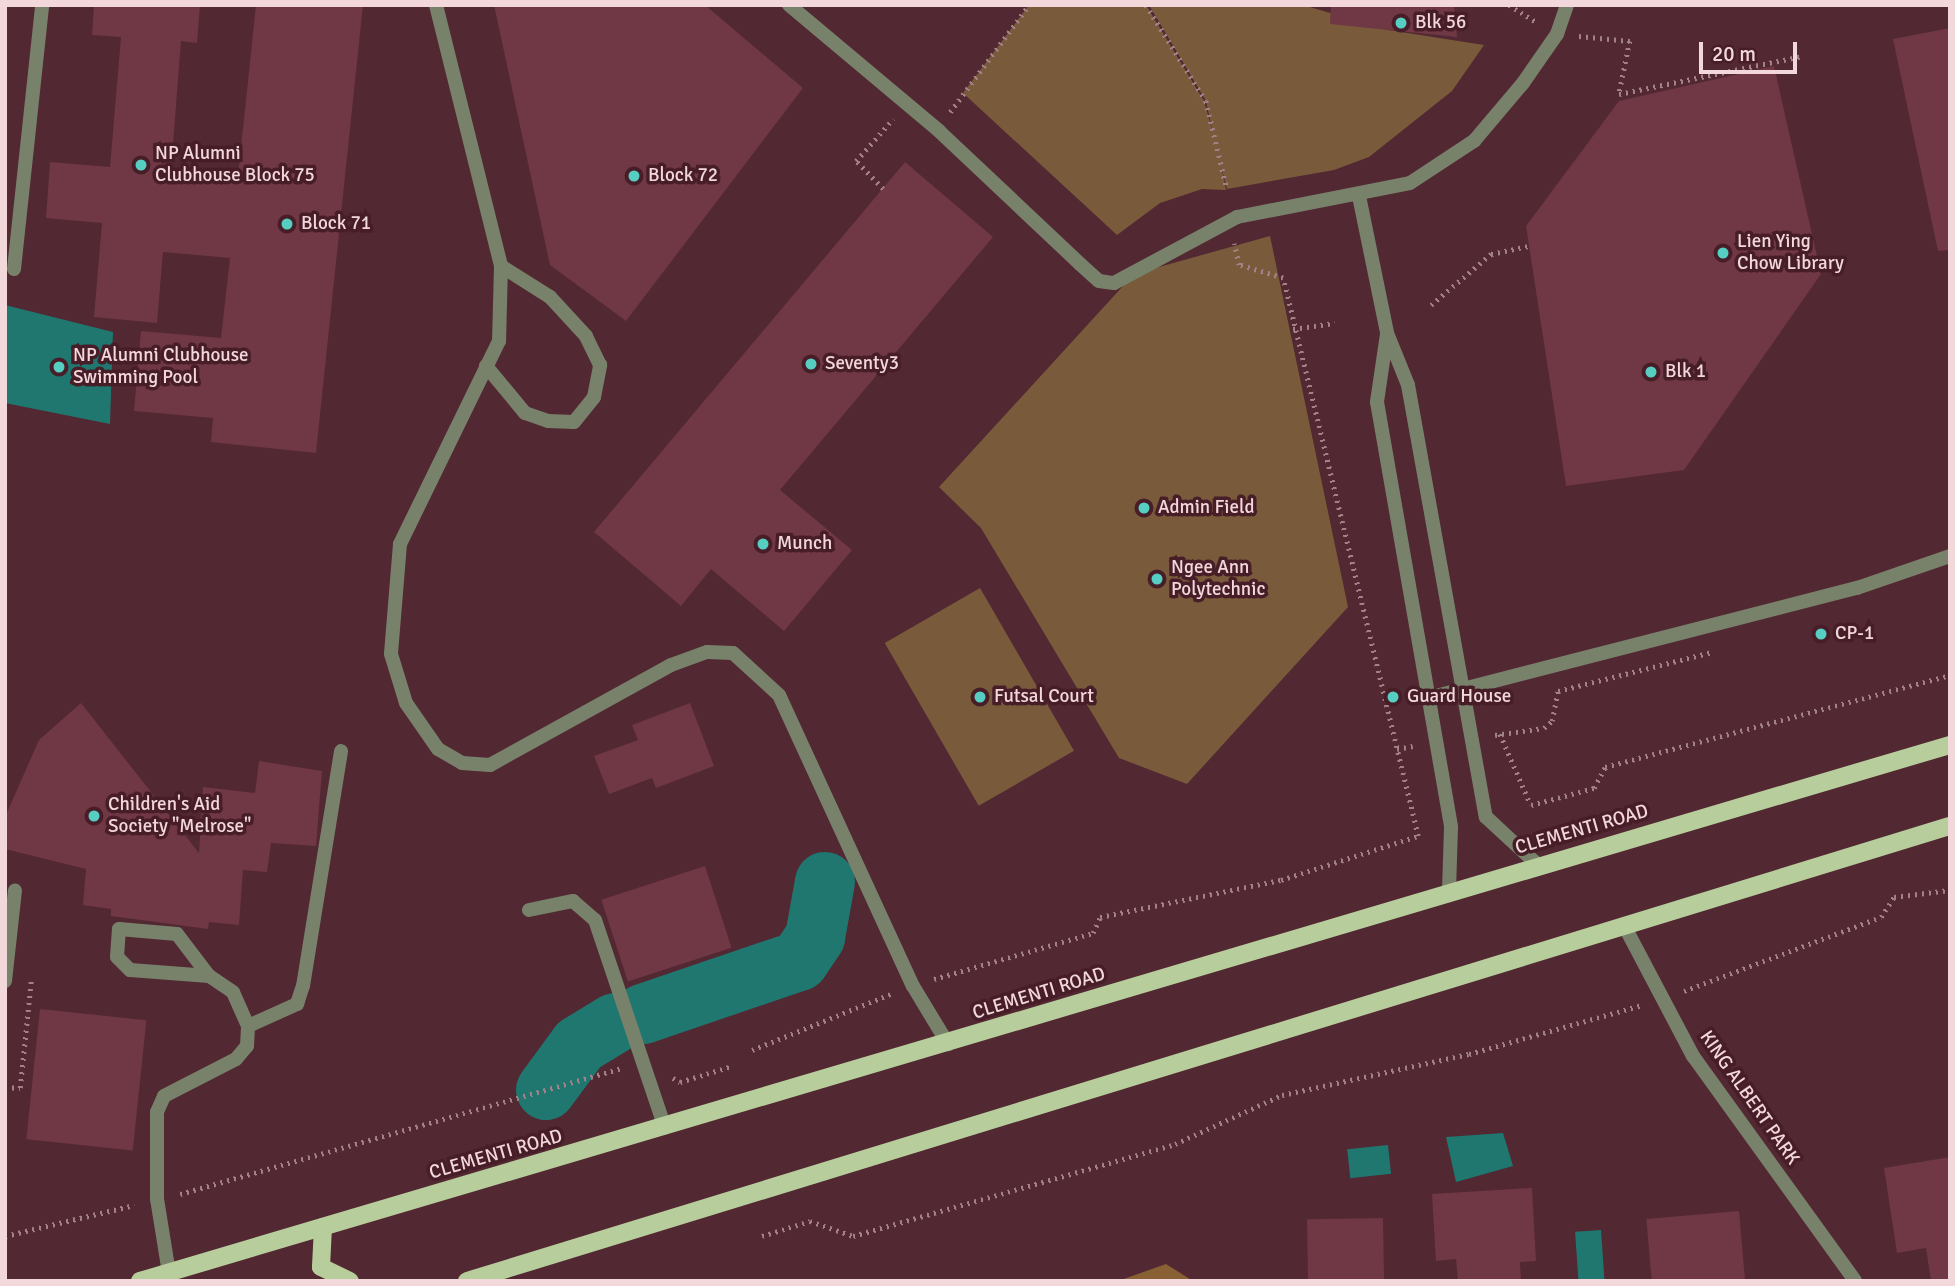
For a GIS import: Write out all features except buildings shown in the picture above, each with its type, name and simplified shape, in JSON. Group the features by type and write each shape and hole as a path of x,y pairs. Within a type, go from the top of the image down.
{"main road":[{"name":"CLEMENTI ROAD","path":"140,1281 665,1128 1449,891 1950,745"},
{"path":"467,1281 1626,929 1950,826"},
{"path":"323,1227 321,1267 350,1281"}],"street":[{"path":"15,269 42,5"},
{"path":"436,5 501,266 499,341 400,544 391,654 419,727 462,763 490,765 671,665 707,652 733,653 779,695 912,986 947,1044"},
{"path":"789,5 939,131 1080,264 1107,282 1128,278 1237,217 1359,196 1410,183 1474,141 1557,34 1567,5"},
{"path":"1359,196 1387,332 1408,385 1466,692 1486,817 1538,865"},
{"path":"486,366 524,413 548,421 574,422 594,397 600,365 586,336 550,297 501,266"},
{"path":"1387,332 1377,402 1451,827 1449,891"},
{"path":"1428,698 1466,692 1857,588 1950,556"},
{"path":"248,1026 297,1004 303,986 341,751"},
{"path":"5,981 15,891"},
{"path":"529,910 573,901 595,920 665,1128"},
{"path":"169,1273 157,1199 157,1112 164,1096 236,1059 247,1046 248,1026 233,992 209,976 193,947 177,934 119,929 117,957 130,970 209,976"},
{"name":"KING ALBERT PARK","path":"1626,929 1659,1000 1855,1281"}],"path":[{"path":"939,131 1029,5"},
{"path":"1146,5 1206,101 1227,189"},
{"path":"1509,5 1557,34 1630,41 1619,94 1802,56"},
{"path":"883,189 856,161 907,103"},
{"path":"752,1050 912,986 1093,933 1100,917 1281,880 1418,836 1293,330 1283,278 1239,265 1232,236"},
{"path":"1431,305 1491,254 1530,246"},
{"path":"1293,330 1335,323"},
{"path":"1472,738 1544,728 1552,721 1558,691 1718,650"},
{"path":"1500,734 1531,805 1594,788 1605,767 1950,675"},
{"path":"1397,749 1436,743"},
{"path":"762,1236 810,1221 853,1237 1175,1144 1282,1095 1469,1055 1659,1000 1881,917 1894,897 1950,890"},
{"path":"5,1087 20,1088 33,968"},
{"path":"5,1236 157,1199 659,1056 663,1069 680,1082 732,1066"}],"shaded area":[{"path":"1029,5 1146,5 1204,101 1213,133 1206,101 1149,5 1303,5 1388,30 1484,45 1452,91 1369,157 1334,170 1227,189 1221,166 1226,190 1202,189 1160,203 1117,235 963,93"},
{"name":"Admin Field","path":"1270,236 1348,607 1187,784 1119,758 981,528 939,487 1134,274"},
{"name":"Futsal Court","path":"980,588 1074,751 979,806 885,643"},
{"path":"1166,1264 1193,1281 1118,1281"}],"water":[{"name":"NP Alumni Clubhouse Swimming Pool","path":"5,305 113,332 110,424 5,403"},
{"path":"1503,1133 1513,1166 1456,1182 1446,1137"},
{"path":"1388,1145 1391,1174 1350,1178 1347,1149"},
{"path":"1601,1230 1605,1281 1579,1281 1575,1232"}],"waterway":[{"path":"643,1014 799,961 815,937 825,882"},
{"path":"546,1090 579,1045 615,1023"}],"place":[{"name":"Blk 56","path":"1401,23"},
{"name":"NP Alumni Clubhouse Block 75","path":"141,165"},
{"name":"Block 72","path":"634,176"},
{"name":"Block 71","path":"287,224"},
{"name":"Lien Ying Chow Library","path":"1723,253"},
{"name":"Seventy3","path":"811,364"},
{"name":"NP Alumni Clubhouse Swimming Pool","path":"59,367"},
{"name":"Blk 1","path":"1651,372"},
{"name":"Admin Field","path":"1144,508"},
{"name":"Munch","path":"763,544"},
{"name":"Ngee Ann Polytechnic","path":"1157,579"},
{"name":"CP-1","path":"1821,634"},
{"name":"Futsal Court","path":"980,697"},
{"name":"Guard House","path":"1393,697"},
{"name":"Children's Aid Society \"Melrose\"","path":"94,816"}]}
